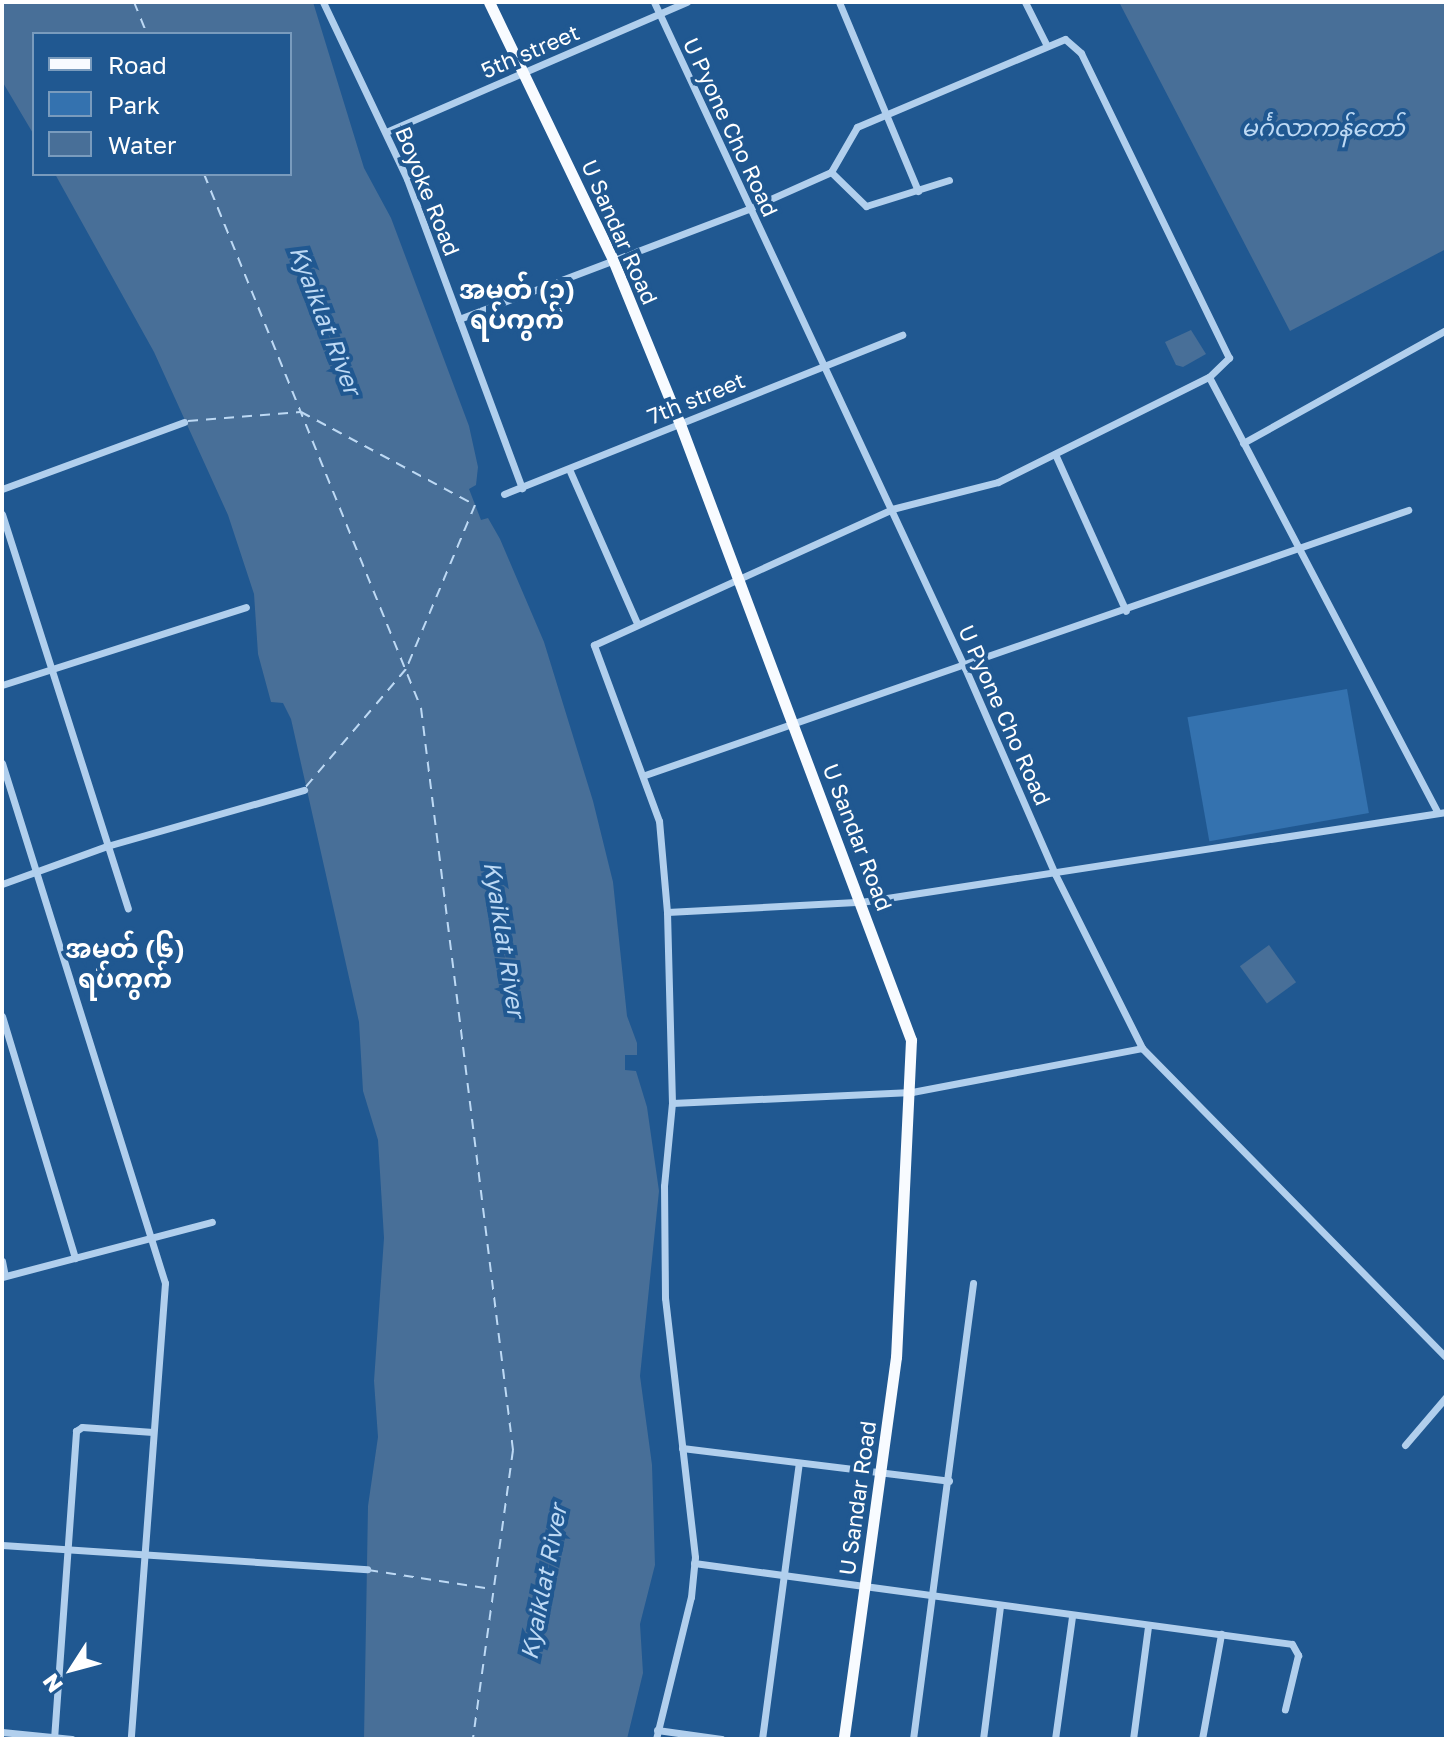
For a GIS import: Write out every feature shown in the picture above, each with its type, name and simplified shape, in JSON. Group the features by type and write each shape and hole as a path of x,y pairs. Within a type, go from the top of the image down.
{"main road":[{"name":"U Sandar Road","path":"489,2 613,260 680,424 911,1040 912,1092 896,1357 844,1739"}],"street":[{"path":"324,5 337,2"},
{"name":"U Pyone Cho Road","path":"654,2 748,209 892,509 1055,874 1142,1048 1446,1357"},
{"name":"5th street","path":"386,132 687,2"},
{"path":"839,2 918,191"},
{"path":"1025,2 1046,44"},
{"name":"Boyoke Road","path":"324,5 386,132 522,488"},
{"path":"459,319 748,209 831,172 854,130 885,113 1046,44 1065,39 1081,53 1225,342 1227,363 1209,377 998,482 892,509 597,641 594,647 645,775 659,821 667,912 672,1103 664,1186 665,1298 694,1563 656,1735 721,1739"},
{"path":"831,172 866,206 949,180"},
{"path":"1243,443 1446,330"},
{"name":"7th street","path":"504,494 902,335"},
{"path":"667,912 861,902 1442,813 1299,551 1209,377"},
{"path":"2,489 184,422"},
{"path":"1055,454 1126,611"},
{"path":"569,469 637,623"},
{"path":"645,775 965,668 1408,510"},
{"path":"2,514 128,908"},
{"path":"2,685 246,607"},
{"path":"2,763 165,1283 131,1739"},
{"path":"2,884 107,846 304,790"},
{"path":"2,1016 75,1258"},
{"path":"672,1103 912,1092 1142,1048"},
{"path":"2,1261 4,1276 152,1235 212,1222"},
{"path":"913,1739 973,1283"},
{"path":"1405,1445 1446,1397"},
{"path":"54,1738 76,1431 82,1427 153,1432"},
{"path":"682,1448 949,1481"},
{"path":"762,1739 799,1463"},
{"path":"2,1545 367,1569"},
{"path":"694,1563 1072,1617 1292,1644 1298,1655 1285,1709"},
{"path":"983,1739 1000,1607"},
{"path":"1055,1739 1072,1617"},
{"path":"1133,1739 1148,1626"},
{"path":"1202,1739 1221,1634"},
{"path":"2,1732 72,1739"}],"green space":[{"path":"1347,689 1369,813 1209,841 1187,717"}],"water":[{"name":"Kyaiklat River","path":"2,2 313,2 364,168 391,218 469,426 478,467 476,485 469,489 481,520 488,518 500,539 544,642 593,801 613,882 627,1016 637,1043 637,1055 625,1055 625,1070 636,1071 647,1107 659,1191 640,1376 652,1465 655,1565 640,1624 643,1673 627,1739 364,1739 368,1506 378,1437 374,1381 384,1238 378,1140 363,1091 359,1022 291,719 283,703 271,702 258,654 254,594 228,515 154,352 56,176 292,176 292,32 32,32 32,132 2,81"},
{"name":"မင်္ဂလာကန်တော်","path":"1119,2 1446,2 1446,249 1290,331"},
{"path":"1191,330 1206,354 1183,367 1176,365 1165,342"},
{"path":"1269,945 1296,982 1267,1003 1240,966"}],"ferry route":[{"path":"134,2 146,32"},
{"path":"205,176 421,708 513,1450 473,1739"},
{"path":"188,421 301,412 475,505 406,669 304,789"},
{"path":"368,1570 492,1589"}],"district":[{"name":"အမှတ် (၃) ရပ်ကွက်","path":"517,305"},
{"name":"အမှတ် (၆) ရပ်ကွက်","path":"125,964"}]}
